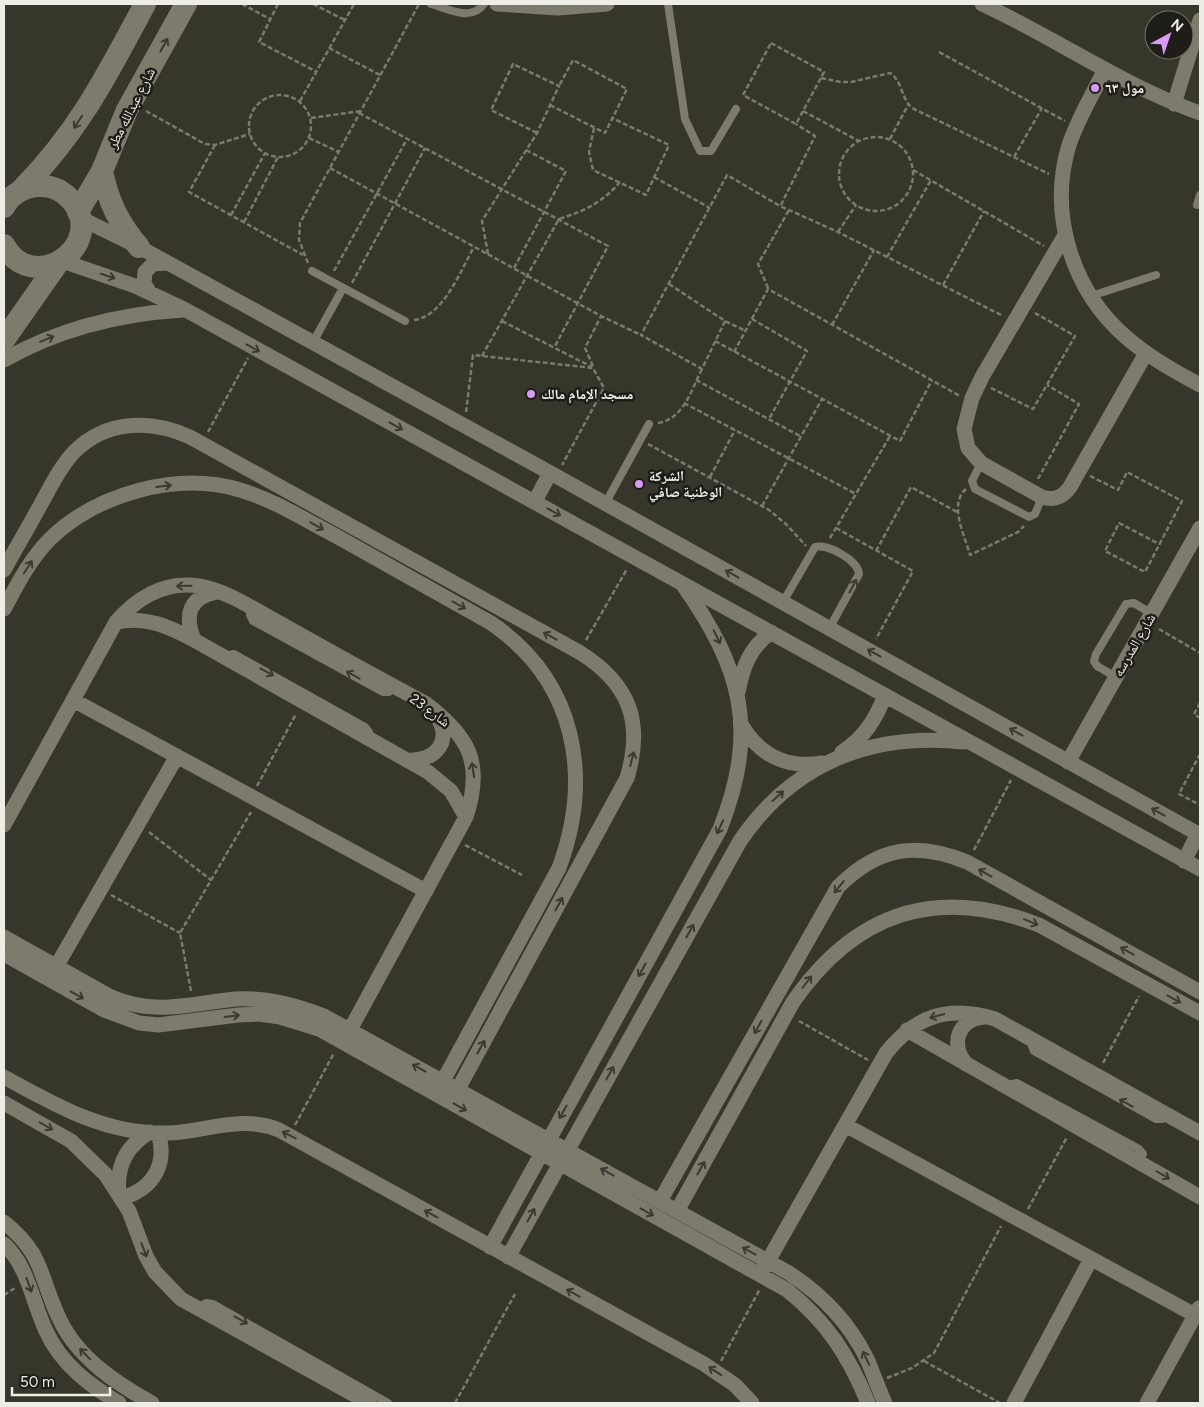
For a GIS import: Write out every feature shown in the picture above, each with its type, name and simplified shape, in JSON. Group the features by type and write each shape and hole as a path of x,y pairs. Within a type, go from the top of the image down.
{"street":[{"path":"4,207 16,190 61,146 96,95 145,4"},
{"name":"شارع عبدالله مطر","path":"79,215 102,171 129,107 186,4"},
{"path":"497,4 558,8 607,4"},
{"path":"982,4 1174,104 1200,113"},
{"path":"1174,104 1200,20"},
{"path":"1105,69 1069,145 1062,180 1062,212 1065,235 1071,256 1091,296 1107,318 1146,353 1200,385"},
{"path":"96,95 101,104 109,110 118,112 129,107"},
{"path":"102,171 111,204 128,234 139,247"},
{"path":"16,190 41,185 50,187 67,196 79,215 553,474 1199,835 1184,861"},
{"path":"4,340 60,262 77,243 79,215"},
{"path":"1065,235 1013,321 980,382 965,420 964,439 968,448 981,463 1037,494 1049,499 1061,497 1070,488 1146,353"},
{"path":"4,245 12,256 29,266 44,267 60,262 112,277 149,292 184,310 635,556 1200,870"},
{"path":"149,292 144,283 145,272 153,264 166,263"},
{"path":"4,360 41,341 96,322 125,316 184,310"},
{"path":"4,570 61,469 74,452 90,439 115,428 129,424 150,424 170,428 202,443 579,652 600,665 617,683 629,705 635,729 634,754 617,799 458,1089"},
{"path":"535,501 553,474"},
{"path":"4,609 36,556 67,524 106,503 159,487 195,484 240,490 283,508 491,623 514,638 548,680 561,704 570,729 574,756 576,799 573,821 568,842 558,868 443,1081"},
{"name":"شارع المدرسه","path":"1068,762 1200,528"},
{"path":"380,561 387,546"},
{"path":"490,1247 720,829 737,779 741,751 741,723 737,698 723,649 712,627 680,582"},
{"name":"شارع 23","path":"4,825 116,622 129,608 144,597 161,589 199,586 217,592 425,703 449,721 462,738 470,757 474,777 473,798 466,818 344,1038"},
{"path":"194,640 189,623 191,607 198,599 207,594 217,592"},
{"path":"116,622 128,620 151,621 162,624 194,640 407,760 442,782 460,804 466,818"},
{"path":"737,698 745,663 760,640 771,632"},
{"path":"508,1257 740,841 754,820 788,787 861,737 880,710 885,695"},
{"path":"73,700 426,891"},
{"path":"407,760 420,761 431,756 440,747 444,735 442,723 425,703"},
{"path":"741,723 749,738 761,750 776,759 792,764 810,765 826,762 873,746 898,742 922,740 972,743"},
{"path":"52,973 177,756"},
{"path":"660,1201 838,887 852,873 868,862 887,854 906,850 926,849 945,853 967,862 1200,992"},
{"path":"677,1211 786,1014 810,977 851,940 875,925 901,915 938,907 957,906 985,908 1012,914 1039,925 1200,1013"},
{"path":"4,937 104,1010 139,1023 158,1025 259,1014 300,1022 344,1038 443,1081 544,1146"},
{"path":"4,954 126,1004 160,1009 236,999 281,1002 324,1016 344,1038 544,1146 787,1290 825,1324 840,1344 868,1403"},
{"path":"1147,984 1158,968"},
{"path":"763,1276 768,1261 878,1065 907,1030 927,1019 948,1013 976,1013 995,1018 1200,1133"},
{"path":"966,1064 957,1049 957,1041 964,1026 978,1017 995,1018"},
{"path":"907,1030 1200,1196"},
{"path":"4,1077 63,1109 87,1120 112,1127 154,1132 253,1122 266,1125 289,1135 716,1371 735,1385 752,1403"},
{"path":"4,1103 71,1142 95,1162 121,1196 155,1272 167,1287 198,1308 369,1403"},
{"path":"845,1125 1092,1259 1198,1311 1147,1403"},
{"path":"121,1196 142,1190 157,1174 162,1154 154,1132"},
{"path":"121,1196 119,1169 123,1157 130,1147 154,1132"},
{"path":"563,1157 660,1201 768,1261 808,1286 841,1318 866,1356 885,1403"},
{"path":"1182,1186 1200,1183"},
{"path":"4,1222 30,1247 40,1263 60,1320 71,1339 104,1372 147,1402"},
{"path":"4,1244 21,1265 46,1333 59,1353 93,1387 119,1403"},
{"path":"1014,1403 1092,1259"}],"lane":[{"path":"431,4 469,14 476,12 484,4"},
{"path":"668,4 685,119 700,151 711,151 736,109"},
{"path":"1197,205 1200,196"},
{"path":"312,271 405,321"},
{"path":"1091,296 1156,275"},
{"path":"312,344 346,289"},
{"path":"605,504 649,424"},
{"path":"981,463 972,486 984,494 1031,517 1035,514 1037,494"},
{"path":"783,602 811,552 818,546 825,546 855,563 859,570 857,578 829,628"},
{"path":"1116,677 1095,664 1096,654 1126,604 1134,604 1149,618"},
{"path":"225,658 228,654 234,654 356,722 368,730 367,738"},
{"path":"1036,1040 1032,1046 1034,1051 1156,1119 1163,1119 1167,1113"},
{"path":"1009,1088 1012,1084 1017,1083 1139,1149 1143,1154 1139,1162"},
{"path":"198,1308 206,1303 213,1304 388,1403"}],"path":[{"path":"242,4 270,19"},
{"path":"278,4 258,42 317,72"},
{"path":"313,4 345,20"},
{"path":"300,102 354,4"},
{"path":"312,271 299,240 300,223 419,4"},
{"path":"780,206 816,136 743,95 771,43 824,72 796,124"},
{"path":"329,48 380,75"},
{"path":"939,52 1076,127"},
{"path":"488,254 482,221 537,133 550,105 559,86 573,60 627,89 604,133 550,105"},
{"path":"537,133 491,110 513,64 559,86"},
{"path":"821,78 851,82 890,73 896,76 908,105 1062,180"},
{"path":"287,95 300,102 311,118 309,138 297,152 278,157 265,153 256,145 250,134 251,113 266,98 287,95"},
{"path":"890,140 908,105"},
{"path":"129,107 205,144 215,144 250,134"},
{"path":"1014,157 1042,108"},
{"path":"803,111 859,142"},
{"path":"311,118 360,112 608,246 554,348"},
{"path":"594,128 588,152 593,170 646,194 669,145 612,118"},
{"path":"874,137 890,140 903,148 911,162 913,178 908,194 896,206 880,211 864,209 856,205 844,193 840,177 842,160 846,153 859,142 874,137"},
{"path":"309,138 339,152"},
{"path":"329,280 407,139"},
{"path":"215,144 189,192 304,255"},
{"path":"346,289 425,148"},
{"path":"514,269 566,171 526,150"},
{"path":"231,215 265,153"},
{"path":"244,222 278,157"},
{"path":"330,168 702,369"},
{"path":"913,170 1055,252"},
{"path":"642,335 728,175 780,206 838,232 1013,321"},
{"path":"654,177 710,208"},
{"path":"887,257 931,180"},
{"path":"482,356 559,219 594,206 620,182"},
{"path":"838,232 856,205"},
{"path":"789,210 758,264 768,289 971,402"},
{"path":"943,285 984,211"},
{"path":"405,321 418,320 439,308 474,247"},
{"path":"832,325 874,250"},
{"path":"669,284 725,321 746,331"},
{"path":"734,352 768,289"},
{"path":"980,382 1033,409 1075,336 1022,306"},
{"path":"553,474 604,388 585,348 601,316"},
{"path":"752,319 807,351 769,419"},
{"path":"502,321 593,368"},
{"path":"649,424 673,418 680,413 725,321"},
{"path":"715,341 900,442 932,380"},
{"path":"202,443 254,348"},
{"path":"464,426 473,355 593,368"},
{"path":"696,380 801,436"},
{"path":"1037,494 1079,404 1047,385"},
{"path":"762,506 822,399"},
{"path":"684,404 856,494"},
{"path":"710,478 735,430"},
{"path":"825,546 890,436"},
{"path":"640,440 779,517 811,552"},
{"path":"1080,470 1118,490 1127,472 1182,501 1145,572 1105,551 1119,523 1159,544"},
{"path":"972,486 960,496 959,513 970,555 1018,532 1031,517"},
{"path":"876,551 911,487 959,513"},
{"path":"836,528 913,571 869,651"},
{"path":"579,652 635,556"},
{"path":"1149,618 1200,653"},
{"path":"194,1005 180,933 255,798 302,701"},
{"path":"1200,703 1194,714 1200,718"},
{"path":"1200,754 1179,794 1200,805"},
{"path":"967,862 1017,768"},
{"path":"138,823 211,880"},
{"path":"454,840 522,875"},
{"path":"100,889 180,933"},
{"path":"1097,1074 1147,984"},
{"path":"786,1014 878,1065"},
{"path":"289,1135 344,1038"},
{"path":"877,1382 924,1361 941,1343 1015,1217 1074,1125"},
{"path":"716,1371 763,1276"},
{"path":"455,1403 515,1294"},
{"path":"924,1361 1001,1403"}],"place":[{"name":"مول ٦٣","path":"1095,88"},
{"name":"مسجد الإمام مالك","path":"531,394"},
{"name":"الشركة الوطنية صافي","path":"639,484"}]}
